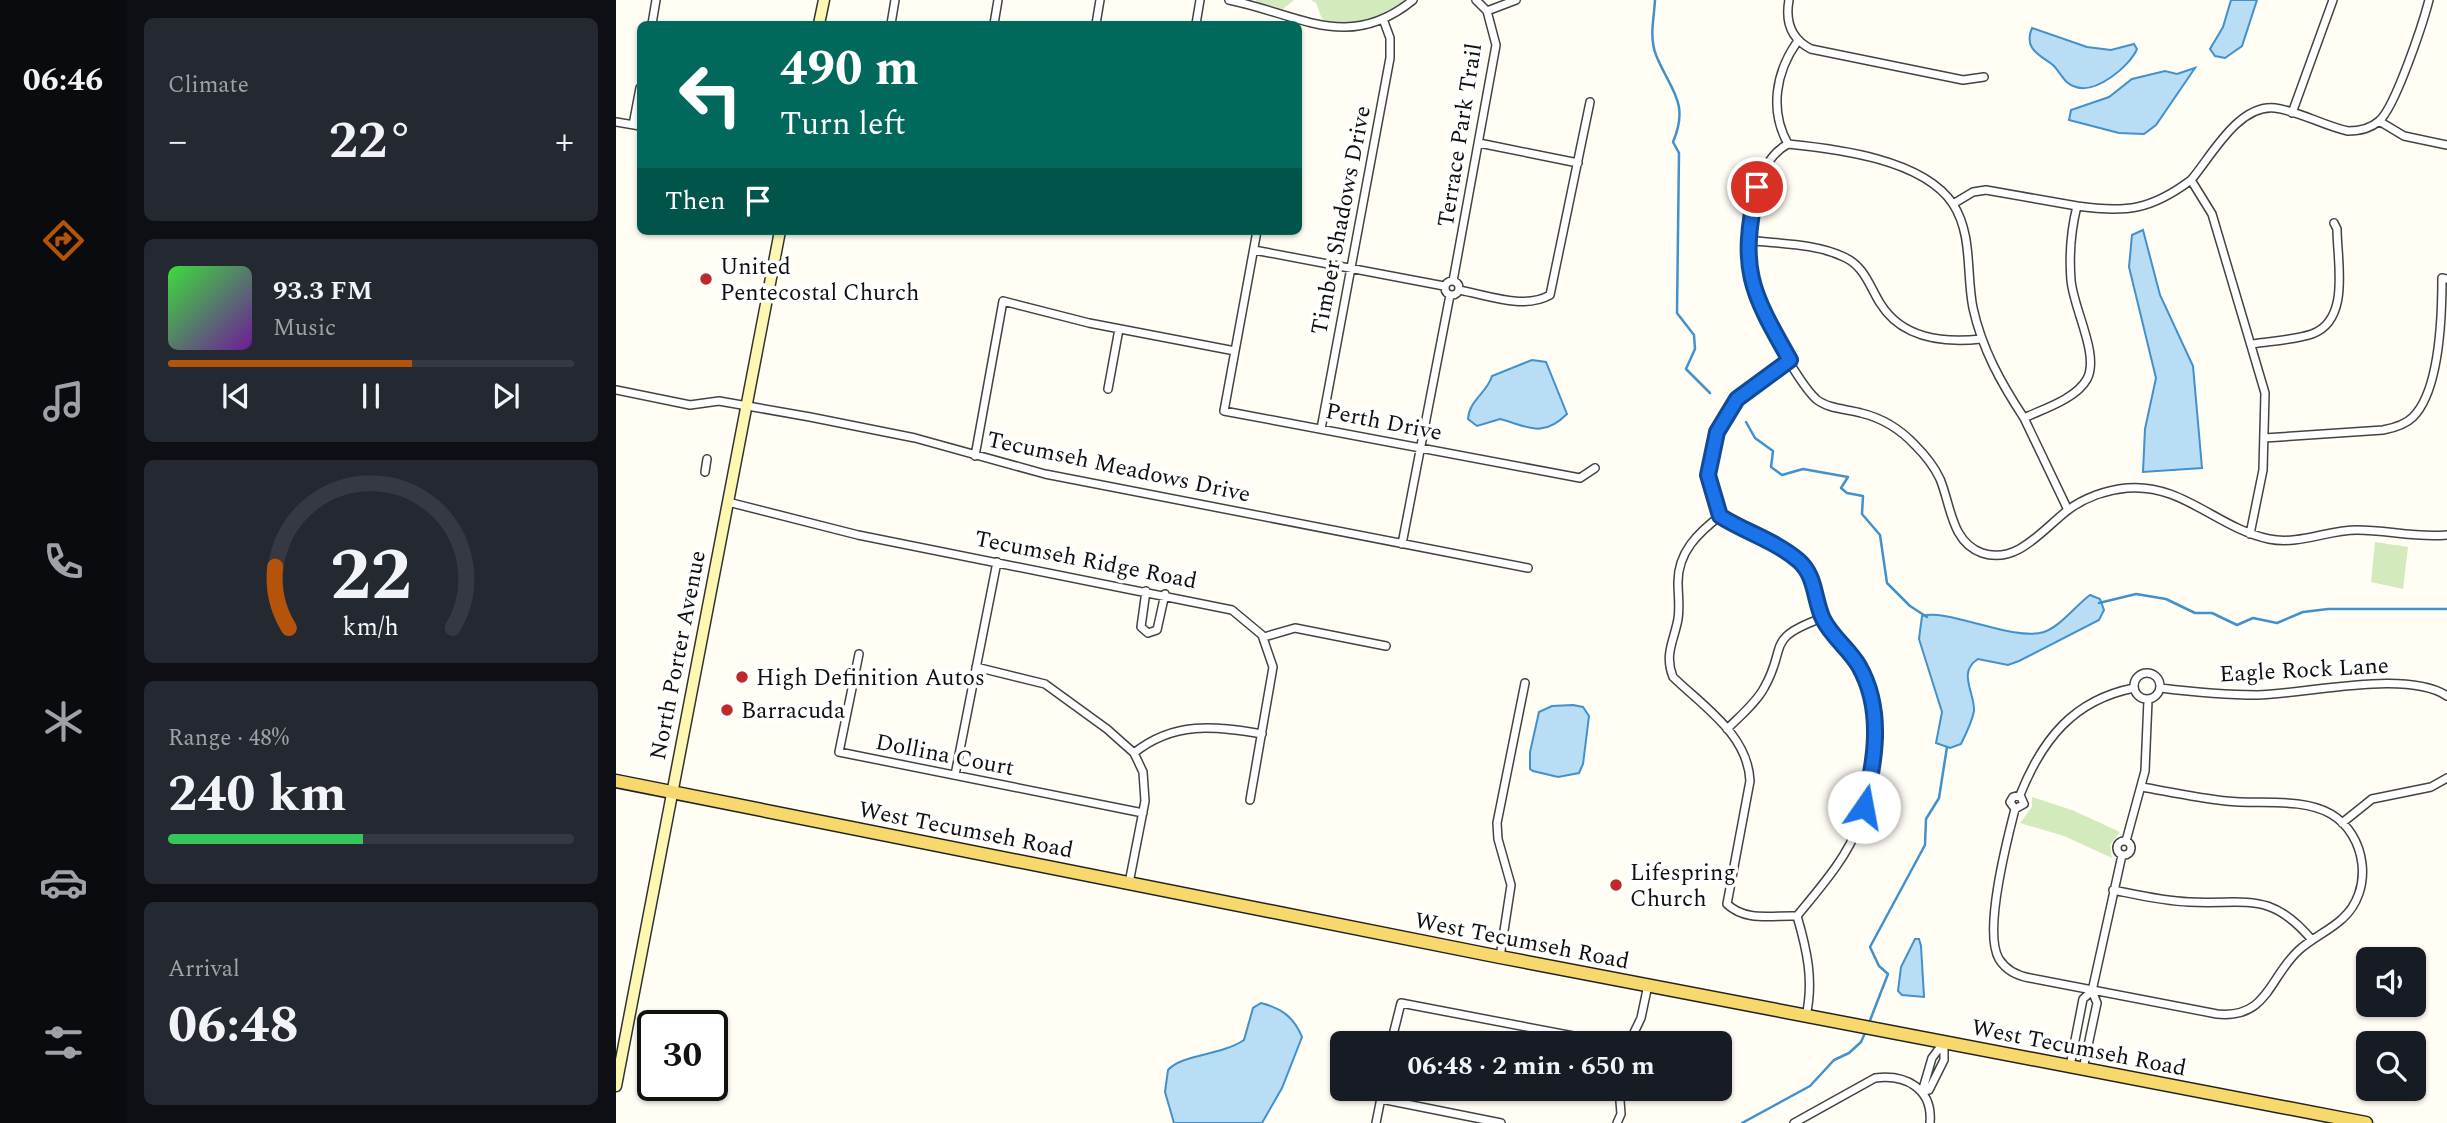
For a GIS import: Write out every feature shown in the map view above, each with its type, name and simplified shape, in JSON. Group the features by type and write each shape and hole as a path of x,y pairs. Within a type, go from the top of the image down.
{"main road":[{"path":"820,21 824,0"},
{"name":"North Porter Avenue","path":"616,1086 779,235"},
{"name":"West Tecumseh Road","path":"616,780 1500,957 2366,1123"}],"street":[{"path":"655,21 656,0"},
{"path":"892,21 895,0"},
{"path":"994,21 998,0"},
{"path":"1096,21 1100,0"},
{"path":"1196,21 1200,0"},
{"path":"1229,0 1295,21"},
{"path":"1302,23 1343,29 1383,19 1413,0"},
{"name":"Terrace Park Trail","path":"1453,281 1496,45 1487,11 1476,0"},
{"path":"1487,11 1517,0"},
{"path":"1789,0 1787,12 1797,42 1811,49 1963,80 1984,77"},
{"path":"2292,113 2333,0"},
{"path":"1953,204 1973,192 1986,190 2096,208 2144,206 2165,199 2191,180 2237,124 2266,108 2292,113 2348,131 2359,131 2379,121 2399,84 2429,0"},
{"path":"1298,21 1301,9"},
{"name":"Timber Shadows Drive","path":"1321,429 1390,58 1390,38 1383,19"},
{"path":"1788,144 1779,117 1778,75 1797,42"},
{"path":"1450,295 1459,290 1525,303 1540,301 1550,295 1590,102"},
{"path":"2379,121 2404,136 2447,145"},
{"path":"616,122 637,125"},
{"path":"1479,143 1577,163"},
{"path":"2068,510 2024,418 2000,382 1981,339 1973,305 1966,239 1953,204 1920,175 1902,167 1840,152 1788,144 1778,149 1761,172 1747,240 1752,290 1790,360 1817,400 1894,426 1916,445 1940,478 1956,530 1968,546 1984,554 2011,553 2068,510 2113,490 2147,489 2180,496 2228,526 2250,534 2289,541 2358,530 2396,536 2447,535"},
{"path":"2191,180 2212,214 2265,393 2263,470 2250,534"},
{"path":"2024,418 2074,392 2087,379 2091,363 2071,281 2070,250 2077,206"},
{"path":"2252,344 2313,334 2331,318 2339,291 2337,229 2333,223"},
{"path":"975,456 1003,301 1119,329 1235,351 1256,235"},
{"path":"1747,240 1815,249 1843,257 1858,266 1889,315 1904,327 1924,338 1950,342 1981,339"},
{"path":"1254,250 1444,286 1453,281 1459,290"},
{"path":"2264,438 2383,430 2413,417 2428,391 2442,315 2442,278 2447,279"},
{"path":"1402,544 1450,295 1444,286"},
{"path":"1108,389 1119,329"},
{"name":"Perth Drive","path":"1235,351 1224,411 1580,478 1595,468"},
{"path":"1720,516 1692,541 1681,560 1678,580 1680,606 1668,650 1668,664 1673,677 1743,747 1749,764 1750,781 1727,904 1737,913 1758,917 1797,916 1825,882 1859,826 1876,748 1875,715 1868,687 1858,666 1822,618 1816,590 1801,562 1720,516 1708,475 1717,432 1737,399 1790,360"},
{"name":"Tecumseh Meadows Drive","path":"616,390 690,405 719,401 890,433 1045,474 1528,568"},
{"path":"705,472 707,459"},
{"name":"Tecumseh Ridge Road","path":"728,502 835,530 1164,594 1232,610 1256,626 1264,637"},
{"path":"955,775 997,562"},
{"path":"1146,591 1141,627 1148,633 1157,630 1164,594"},
{"path":"1727,729 1764,690 1777,647 1793,628 1822,618"},
{"path":"1250,800 1273,667 1264,637 1295,628 1387,646"},
{"name":"Dollina Court","path":"859,654 839,752 1143,813"},
{"path":"976,667 1045,684 1123,741 1134,753 1145,781 1143,813 1129,883"},
{"name":"Eagle Rock Lane","path":"2134,688 2136,679 2147,673 2158,678 2161,688 2258,695 2388,683 2430,687 2447,696"},
{"path":"1500,957 1511,885 1498,839 1497,823 1525,683"},
{"path":"2142,787 2229,802 2318,808 2342,823 2353,836 2361,855 2363,873 2360,888 2344,918 2312,940 2283,969 2262,1001 2232,1015 2022,976 2009,970 2000,959 1995,936 1997,895 2015,809 2024,804 2020,795 2040,750 2064,720 2101,697 2134,688 2137,695 2148,700 2156,697 2161,688"},
{"path":"2077,1067 2096,1003 2092,991 2113,890 2122,855 2131,850 2126,841 2142,787 2148,747 2148,700"},
{"path":"1134,753 1159,737 1195,726 1225,727 1262,734"},
{"path":"2342,823 2372,800 2431,787 2447,778"},
{"path":"2113,890 2185,902 2241,901 2266,904 2290,916 2312,940"},
{"path":"1797,916 1809,954 1810,998 1806,1016"},
{"path":"1635,1031 1641,1018 1648,985"},
{"path":"2077,1067 2083,999 2092,991"},
{"path":"1394,1031 1401,1003 1547,1031"},
{"path":"1922,1092 1932,1058 1944,1042"},
{"path":"1922,1092 1929,1090 1939,1075 1944,1042"},
{"path":"1794,1123 1875,1079 1901,1077 1914,1083 1922,1092 1931,1112 1930,1123"},
{"path":"1376,1123 1381,1101"},
{"path":"1391,1101 1501,1123"},
{"path":"1617,1123 1621,1114 1620,1101"}],"green space":[{"path":"1256,0 1294,0 1283,9"},
{"path":"1311,0 1408,0 1378,16 1345,23 1322,19 1316,3"},
{"path":"2375,542 2408,547 2403,589 2371,582"},
{"path":"2032,797 2072,810 2120,832 2110,845 2112,858 2064,836 2020,823 2032,807"}],"water":[{"path":"2231,0 2257,0 2242,46 2225,58 2215,56 2210,49 2223,27"},
{"path":"2032,28 2087,47 2111,50 2134,44 2137,49 2120,70 2102,83 2084,88 2076,87 2068,83 2053,65 2034,51 2030,41"},
{"path":"2195,68 2156,125 2144,134 2119,133 2069,120 2071,110 2109,97 2132,79 2165,71 2177,74"},
{"path":"2143,230 2160,295 2193,366 2202,468 2143,472 2145,429 2156,378 2129,267 2132,235"},
{"path":"1532,360 1546,362 1567,414 1558,422 1542,428 1526,427 1500,419 1477,426 1468,419 1471,407 1492,376"},
{"path":"2090,595 2100,599 2104,610 2099,620 2008,665 1978,659 1972,664 1968,683 1974,711 1967,732 1961,744 1950,748 1936,743 1942,712 1919,639 1922,616 1947,617 2031,634 2044,632 2056,625"},
{"path":"1552,706 1583,707 1589,716 1583,764 1579,773 1558,777 1533,771 1530,769 1530,752 1539,712"},
{"path":"1915,939 1919,939 1921,946 1924,997 1902,995 1898,991 1901,967"},
{"path":"1261,1003 1286,1014 1302,1037 1282,1088 1262,1123 1174,1123 1165,1092 1168,1070 1182,1061 1224,1049 1244,1040 1253,1008"}],"waterway":[{"path":"1655,0 1652,35 1654,48 1679,106 1678,128 1673,142 1679,153 1677,313 1694,335 1695,349 1686,369 1710,393"},
{"path":"1746,422 1755,438 1773,451 1771,467 1782,475 1803,469 1848,477 1841,488 1847,493 1863,496 1862,514 1880,535 1887,583 1910,606 1927,617"},
{"path":"2099,603 2136,594 2166,599 2195,613 2212,613 2237,625 2253,618 2277,623 2303,612 2328,609 2447,609"},
{"path":"1869,1023 1888,974 1879,966 1870,947 1925,845 1926,819 1939,798 1947,747"},
{"path":"1742,1123 1810,1086 1834,1060 1849,1053 1861,1042 1865,1033"}],"place":[{"name":"United Pentecostal Church","path":"706,279"},
{"name":"High Definition Autos","path":"742,677"},
{"name":"Barracuda","path":"727,710"},
{"name":"Lifespring Church","path":"1616,885"}],"route":[{"path":"1757,187 1746,253 1752,290 1790,360 1737,399 1717,432 1708,475 1720,516 1801,562 1816,590 1822,618 1858,666 1868,687 1875,715 1876,748 1864,807"}]}
